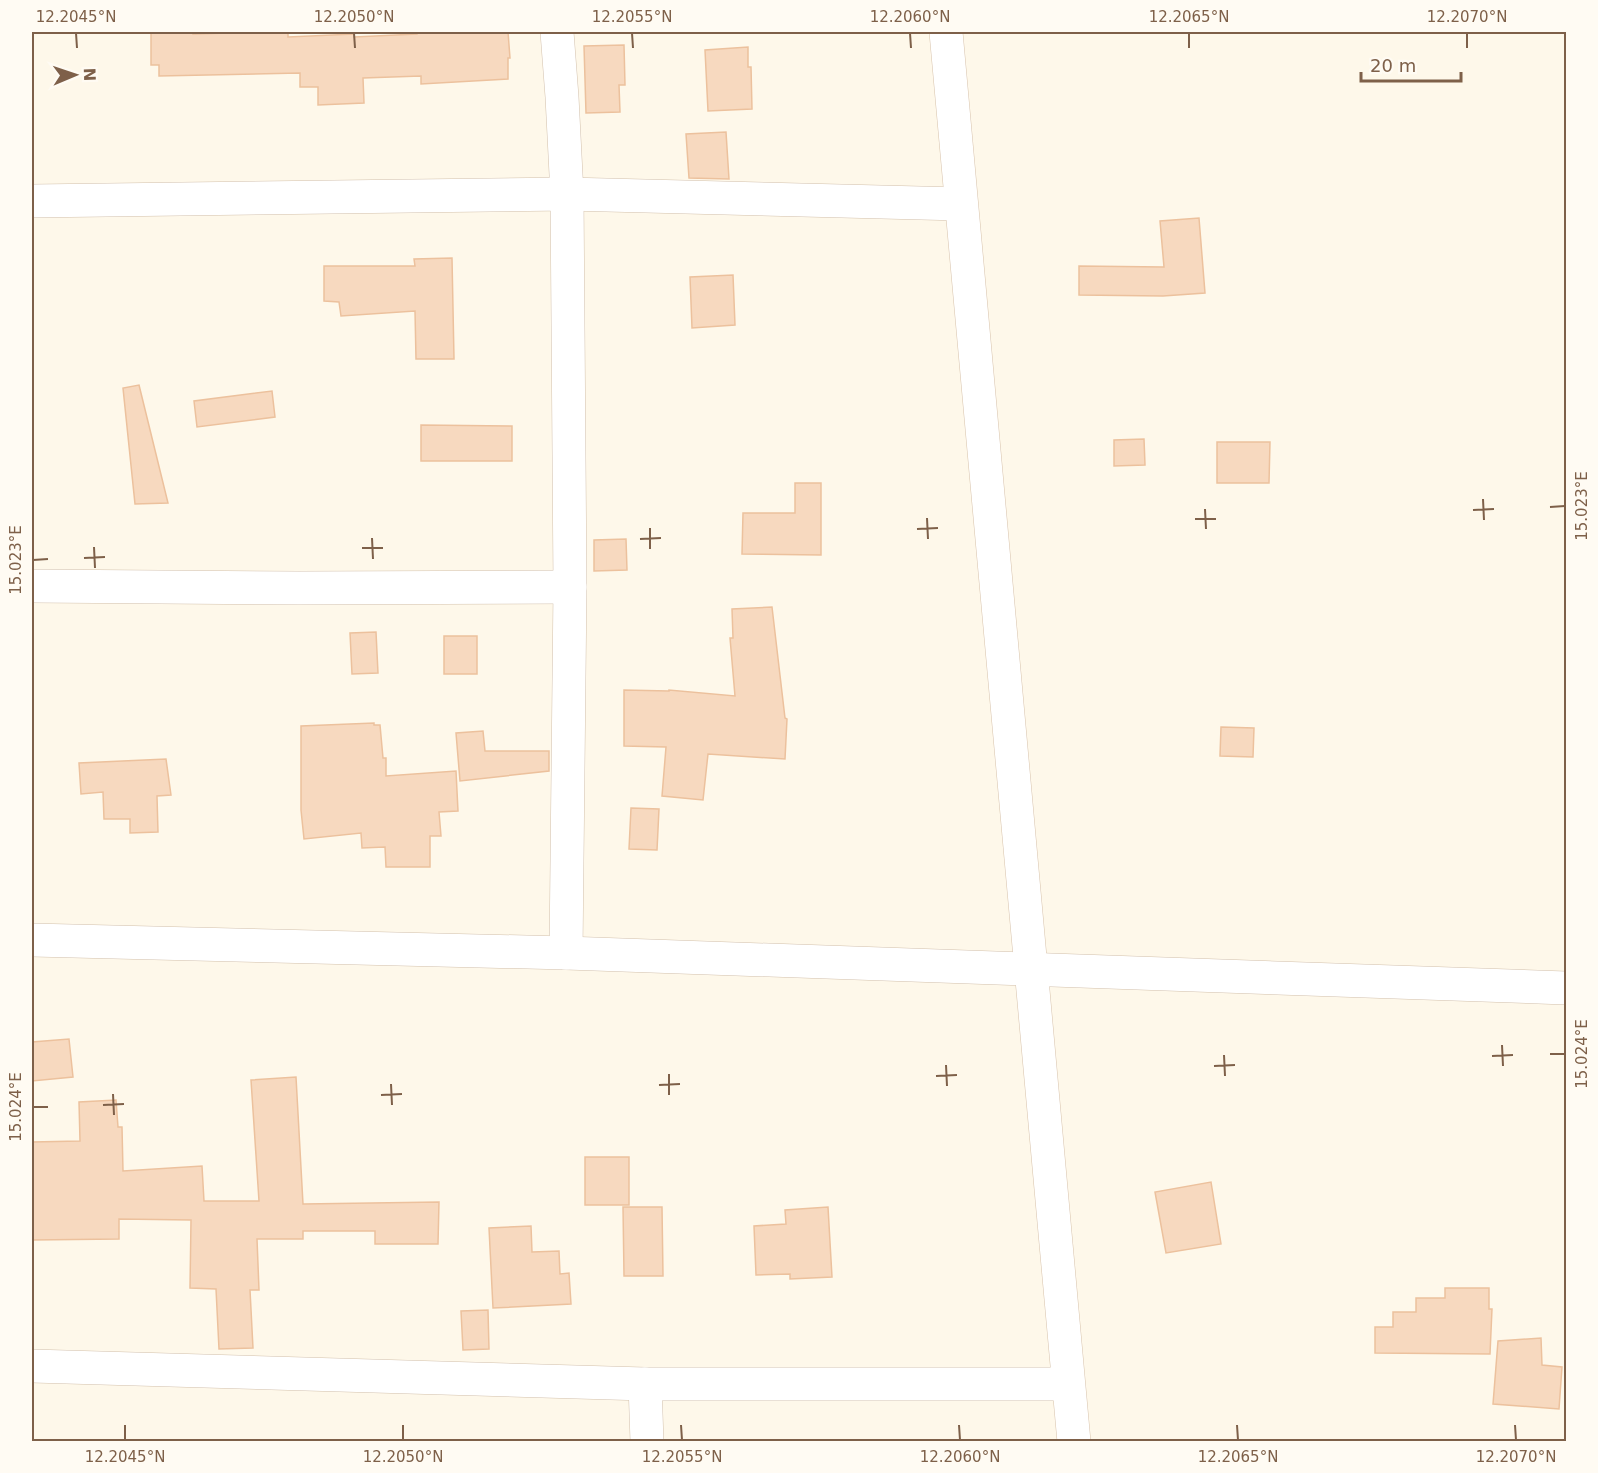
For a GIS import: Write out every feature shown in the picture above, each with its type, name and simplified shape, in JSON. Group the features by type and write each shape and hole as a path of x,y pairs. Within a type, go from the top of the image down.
{"street":[{"path":"557,32 567,194 570,587 566,953"},
{"path":"946,32 1074,1442"},
{"path":"32,201 567,194 962,204"},
{"path":"32,586 570,587"},
{"path":"32,940 566,953 1566,988"},
{"path":"32,1366 645,1384 1068,1384"},
{"path":"645,1384 647,1442"}],"building":[{"path":"151,32 193,32 193,34 266,32 288,33 288,37 354,34 354,37 417,34 417,32 508,32 510,58 508,58 508,79 421,84 421,76 363,78 364,103 318,105 318,87 300,87 300,73 159,76 159,65 151,65"},
{"path":"624,45 625,85 619,85 620,112 586,113 584,46"},
{"path":"748,47 752,109 708,111 705,50"},
{"path":"726,132 729,179 689,178 686,134"},
{"path":"1199,218 1205,293 1163,296 1079,295 1079,266 1164,267 1160,221"},
{"path":"452,258 454,359 416,359 415,311 341,316 339,302 324,301 324,266 415,266 414,259"},
{"path":"733,275 735,325 692,328 690,277"},
{"path":"139,385 168,503 135,504 123,388"},
{"path":"272,391 275,417 197,427 194,401"},
{"path":"421,425 512,426 512,461 421,461"},
{"path":"1144,439 1145,465 1114,466 1114,440"},
{"path":"1217,442 1270,442 1269,483 1217,483"},
{"path":"795,483 821,483 821,555 742,554 743,513 795,513"},
{"path":"626,539 627,570 594,571 594,540"},
{"path":"772,607 785,718 787,719 785,759 708,754 703,800 662,796 666,747 624,746 624,690 669,690 735,696 730,638 733,638 732,609"},
{"path":"376,632 378,673 352,674 350,633"},
{"path":"444,636 477,636 477,674 444,674"},
{"path":"374,723 374,725 380,725 383,758 386,758 386,776 456,771 458,811 439,812 441,836 430,836 430,867 386,867 385,847 362,848 361,833 304,839 301,810 301,726"},
{"path":"1221,727 1254,728 1253,757 1220,756"},
{"path":"483,731 485,751 549,751 549,771 460,781 456,733"},
{"path":"166,759 171,795 157,796 158,832 130,833 130,819 104,819 103,792 81,794 79,763"},
{"path":"631,808 659,809 657,850 629,849"},
{"path":"69,1039 73,1077 32,1081 32,1042"},
{"path":"296,1077 303,1204 439,1202 438,1244 375,1244 375,1231 303,1231 303,1239 257,1239 259,1290 250,1290 253,1348 219,1349 216,1289 190,1288 191,1220 119,1219 119,1239 32,1240 32,1142 80,1141 79,1102 116,1100 118,1127 122,1127 123,1171 202,1166 204,1201 259,1201 251,1080"},
{"path":"585,1157 629,1157 629,1205 585,1205"},
{"path":"1211,1182 1221,1244 1166,1253 1155,1192"},
{"path":"623,1207 662,1207 663,1276 624,1276"},
{"path":"828,1207 832,1277 790,1279 790,1274 756,1275 754,1226 786,1224 785,1210"},
{"path":"531,1226 532,1252 559,1251 560,1274 569,1273 571,1304 493,1308 489,1228"},
{"path":"1445,1288 1489,1288 1489,1309 1492,1309 1490,1354 1375,1353 1375,1327 1393,1327 1393,1312 1416,1312 1416,1298 1445,1298"},
{"path":"488,1310 489,1349 463,1350 461,1311"},
{"path":"1541,1338 1542,1365 1562,1367 1559,1409 1493,1404 1498,1341"}]}
